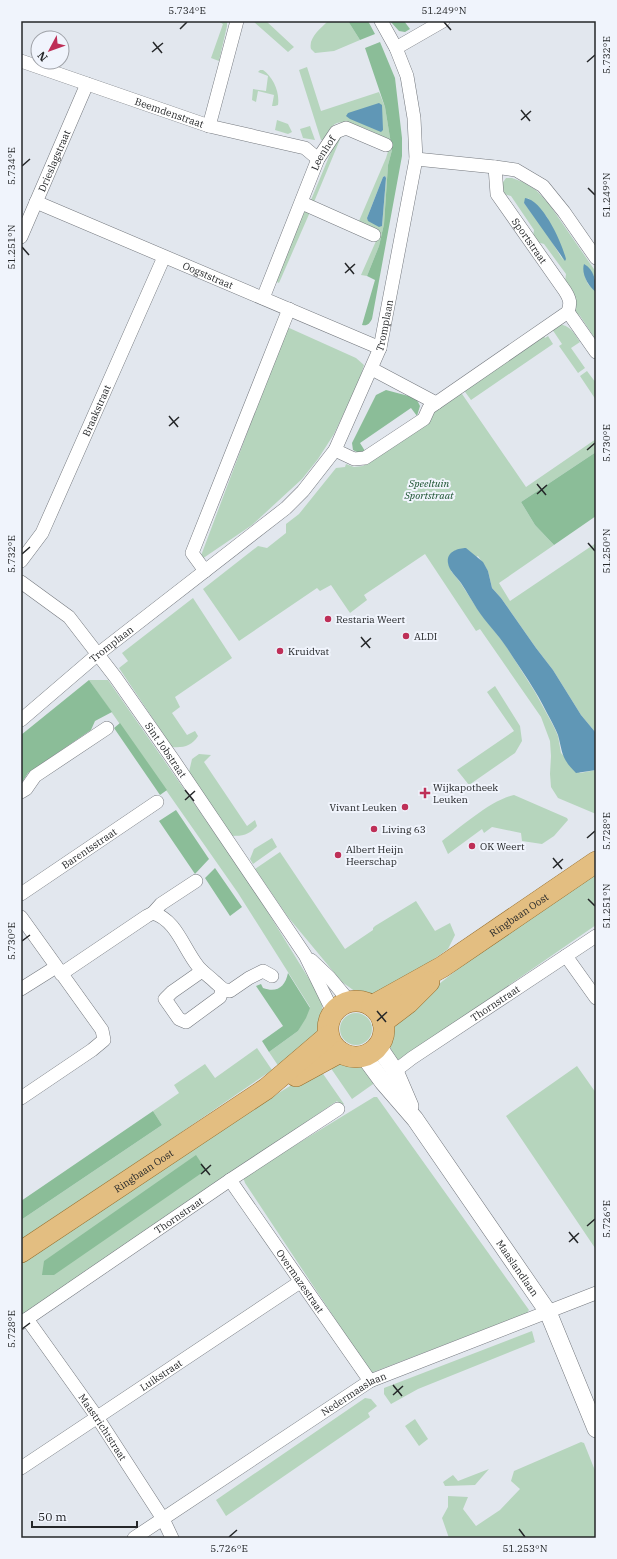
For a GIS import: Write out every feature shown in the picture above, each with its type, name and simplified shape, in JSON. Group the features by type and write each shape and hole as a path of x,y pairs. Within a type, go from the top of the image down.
{"main road":[{"name":"Ringbaan Oost","path":"378,1014 408,1003 442,968 596,862"},
{"path":"361,1002 378,1014 384,1031 382,1039 371,1051 356,1057 347,1056 334,1044 328,1027 329,1019 341,1007 361,1002"},
{"name":"Ringbaan Oost","path":"21,1252 266,1089 302,1073 334,1044"}],"street":[{"path":"209,126 237,21"},
{"name":"Tromplaan","path":"21,720 98,654 286,508 336,450 380,348 416,159 414,118 407,76 396,48 381,21"},
{"path":"396,48 443,21"},
{"name":"Beemdenstraat","path":"21,61 209,126 305,148 318,159"},
{"name":"Drieslagstraat","path":"21,237 87,84"},
{"name":"Leenhof","path":"262,298 302,203 318,159 336,132 346,128 386,145"},
{"path":"416,159 516,170 543,186 564,212 596,258"},
{"name":"Sportstraat","path":"495,167 497,194 565,291 569,298 570,304 568,312 596,352"},
{"name":"Oogststraat","path":"36,202 380,348"},
{"path":"302,203 374,235"},
{"name":"Braakstraat","path":"21,561 42,533 164,257"},
{"path":"205,571 192,553 289,310"},
{"path":"336,450 354,459 365,458 424,419 429,408 568,312"},
{"path":"372,369 436,403"},
{"name":"Sint Jobstraat","path":"21,582 69,618 98,654 174,761 341,1007"},
{"path":"21,792 26,789 35,776 107,728"},
{"name":"Barentsstraat","path":"21,894 157,802"},
{"path":"21,989 58,970 153,913 162,904 196,881"},
{"path":"153,913 168,921 202,971 222,990 230,991 262,971 272,976"},
{"path":"21,917 102,1030 104,1040 92,1050 21,1098"},
{"name":"Thornstraat","path":"395,1072 412,1058 596,936"},
{"name":"Sint Jobstraat","path":"305,955 333,982 341,1007"},
{"path":"566,956 596,998"},
{"path":"202,971 172,992 165,999 179,1019 186,1022 220,997 222,990"},
{"name":"Maaslandlaan","path":"371,1051 395,1072 415,1119"},
{"name":"Maaslandlaan","path":"371,1051 383,1082 415,1119 548,1312 596,1430"},
{"name":"Thornstraat","path":"24,1321 230,1180 338,1109"},
{"name":"Overmazestraat","path":"230,1180 370,1381"},
{"name":"Luikstraat","path":"21,1468 300,1282"},
{"name":"Nedermaaslaan","path":"134,1538 370,1381 596,1293"},
{"name":"Maastrichtstraat","path":"24,1321 97,1417 163,1519 172,1538"}],"green space":[{"path":"218,21 227,21 219,61 211,58 223,24"},
{"path":"253,21 266,21 294,47 288,52"},
{"path":"328,21 348,21 360,40 334,51 315,53 311,49 311,41"},
{"path":"348,21 368,21 375,34 360,40"},
{"path":"390,21 404,21 410,29 405,32 399,31"},
{"path":"380,42 395,78 402,138 402,156 372,319 368,324 362,325 375,280 367,276 379,246 384,224 388,165 392,150 385,107 365,48"},
{"path":"307,67 321,111 379,92 385,107 392,150 388,165 384,224 379,246 367,276 361,275 380,232 359,221 386,158 390,145 382,137 372,131 353,124 341,122 333,126 329,130 324,140 321,140 299,70","holes":["385,176 382,226 367,218 383,177"]},
{"path":"260,70 267,73 273,81 277,90 278,105 272,106 274,95 258,91 256,102 252,100 253,89 266,91 268,76 258,72"},
{"path":"277,120 288,124 292,132 288,134 275,130"},
{"path":"310,126 315,140 303,138 300,129"},
{"path":"338,135 341,137 314,202 311,200"},
{"path":"506,178 512,178 523,182 536,190 549,204 596,272 596,280 589,268 585,277 588,284 596,292 596,340 580,316 576,313 565,282 566,274 544,244 537,242 533,236 534,230 511,196 504,194 501,185","holes":["528,198 547,217 563,260 544,229 524,203"]},
{"path":"305,210 310,212 279,283 275,281"},
{"path":"558,324 569,328 580,342 571,348 585,368 578,373 559,346 562,344 552,329"},
{"path":"287,327 356,358 364,365 360,379 334,434 318,459 302,479 252,525 199,561"},
{"path":"543,335 545,338 548,336 553,344 471,400 463,389"},
{"path":"587,371 596,383 596,400 580,376"},
{"path":"386,390 416,398 420,406 417,416 411,408 360,443 365,451 359,453 353,450 352,443 376,395"},
{"name":"Speeltuin Sportstraat","path":"460,391 526,487 596,439 596,452 521,502 535,525 554,545 499,583 510,601 596,543 596,733 581,715 553,670 501,598 492,588 488,571 478,556 451,571 478,610 506,646 535,692 558,736 561,753 580,773 596,770 596,814 558,798 551,787 550,741 541,717 480,629 476,631 425,554 364,595 367,600 350,613 331,585 320,591 317,588 239,641 203,589 258,546 267,548 286,533 286,524 299,514 336,468 345,467 346,464 354,467 363,466 424,425 436,409"},
{"path":"596,452 596,516 554,545 535,525 521,502"},
{"path":"193,598 232,658 175,697 180,707 172,713 187,735 195,731 198,736 187,746 172,747 119,668 128,661 122,653"},
{"path":"89,680 108,680 251,885 322,1000 320,1025 312,1041 299,1053 279,1067 269,1052 298,1031 310,1007 238,893"},
{"path":"89,680 112,712 95,721 91,730 28,773 21,784 21,735"},
{"path":"495,686 520,726 522,741 515,753 469,785 457,770 514,731 487,692"},
{"path":"120,723 167,790 160,795 114,728"},
{"path":"199,754 211,755 204,762 247,826 255,820 257,826 248,833 232,836 189,772 192,759"},
{"path":"514,795 567,818 568,820 554,836 542,844 522,841 521,833 492,827 484,833 482,829 448,854 442,841 486,808 496,802"},
{"path":"176,810 209,859 195,874 159,821"},
{"path":"272,838 277,847 253,864 250,859 254,849"},
{"path":"280,852 345,949 373,930 375,926 416,901 435,931 450,923 455,935 448,949 395,987 372,996 356,992 342,982 288,917 255,869"},
{"path":"215,868 242,907 230,916 205,878"},
{"path":"596,872 596,925 402,1059 396,1060 392,1053 389,1041 393,1026 401,1014 496,939"},
{"path":"288,973 310,1008 298,1031 269,1052 262,1041 283,1026 256,986 261,984 263,988 272,990 280,988 285,982"},
{"path":"353,1013 359,1013 368,1017 372,1029 368,1041 359,1045 353,1045 344,1041 340,1032 340,1026 344,1017"},
{"path":"257,1048 272,1070 21,1242 21,1220 162,1125 153,1111 179,1093 174,1085 205,1064 215,1078"},
{"path":"340,1061 363,1067 376,1082 352,1099 328,1064"},
{"path":"577,1066 596,1093 595,1248 506,1116"},
{"path":"319,1068 344,1104 341,1106 337,1101 21,1317 21,1260 203,1140"},
{"path":"374,1097 377,1097 529,1310 527,1313 371,1373 245,1183 243,1177"},
{"path":"153,1111 162,1125 21,1220 21,1201"},
{"path":"196,1155 206,1170 54,1275 42,1275 44,1261"},
{"path":"532,1331 535,1342 418,1389 391,1404 384,1394 384,1388"},
{"path":"365,1398 371,1399 377,1406 368,1413 370,1417 226,1516 216,1500"},
{"path":"415,1419 428,1439 419,1446 405,1426"},
{"path":"581,1442 584,1443 596,1473 596,1538 449,1538 442,1518 448,1507 448,1496 468,1497 463,1509 476,1526 500,1510 520,1489 511,1481 514,1471"},
{"path":"489,1469 475,1485 445,1486 443,1482 453,1475 458,1481"}],"water":[{"path":"379,103 382,105 383,130 381,132 346,116 348,113"},
{"path":"385,176 382,226 379,227 368,221 367,218 383,177"},
{"path":"525,198 538,206 551,223 564,252 566,259 565,261 524,203"},
{"path":"584,264 590,269 594,276 596,292 586,279 583,271"},
{"path":"466,548 483,562 488,571 492,588 501,598 553,670 581,715 596,733 596,770 576,773 565,759 557,732 533,688 450,569 448,559 451,553 456,550"}],"place":[{"name":"Restaria Weert","path":"328,619"},
{"name":"ALDI","path":"406,636"},
{"name":"Kruidvat","path":"280,651"},
{"name":"Wijkapotheek Leuken","path":"425,793"},
{"name":"Vivant Leuken","path":"405,807"},
{"name":"Living 63","path":"374,829"},
{"name":"OK Weert","path":"472,846"},
{"name":"Albert Heijn Heerschap","path":"338,855"}]}
